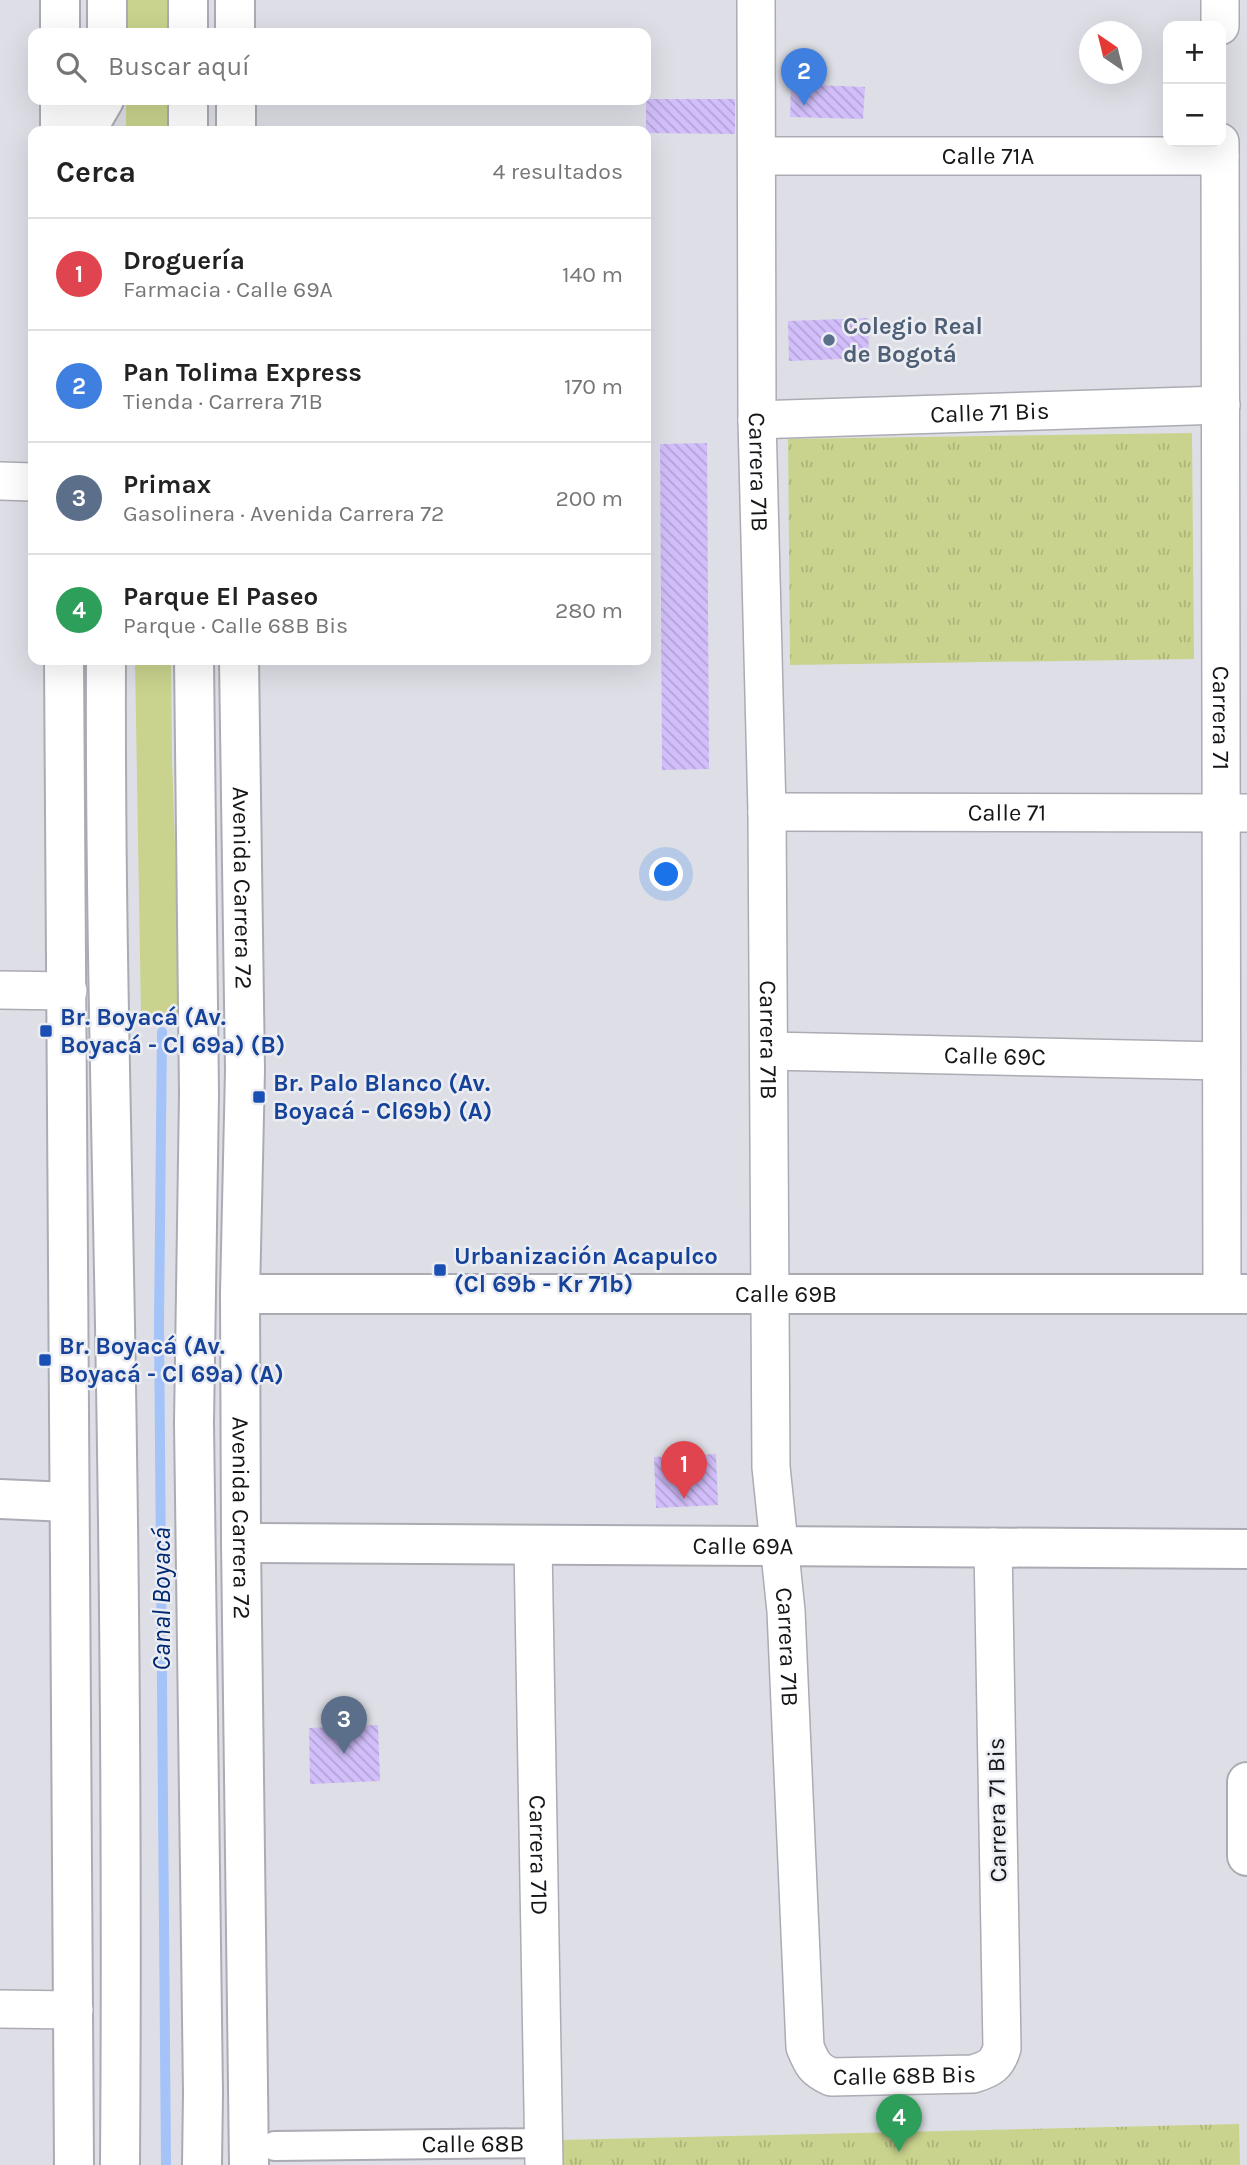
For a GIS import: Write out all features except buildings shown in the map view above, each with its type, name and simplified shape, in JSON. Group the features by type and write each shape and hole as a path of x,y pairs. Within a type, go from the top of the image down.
{"main road":[{"path":"60,0 60,28"},
{"path":"107,0 107,28"},
{"path":"188,0 188,28"},
{"path":"235,0 235,28"},
{"path":"60,105 61,126"},
{"path":"89,126 102,105"},
{"path":"105,105 107,126"},
{"path":"188,105 188,126"},
{"path":"236,105 236,126"},
{"path":"64,665 74,2165"},
{"path":"106,665 105,786 122,1908 120,2165"},
{"name":"Avenida Carrera 72","path":"194,665 199,1094 194,1423 202,2165"},
{"name":"Avenida Carrera 72","path":"239,665 245,1070 240,1294 241,1543 262,2155"},
{"path":"197,1208 240,1294"},
{"path":"67,1210 115,1330"},
{"name":"Calle 69B","path":"240,1294 1234,1294"},
{"path":"0,1499 68,1502"},
{"name":"Calle 69A","path":"241,1543 1247,1549"},
{"path":"1247,1782 1247,1856"}],"street":[{"name":"Carrera 71B","path":"756,0 757,420 767,812 771,1468 786,1611 805,2047 811,2064 819,2072"},
{"path":"1220,0 1220,21"},
{"name":"Calle 71A","path":"757,156 1220,149"},
{"name":"Carrera 71","path":"1220,149 1221,405 1234,813 1222,1061 1234,1294"},
{"name":"Calle 71 Bis","path":"757,420 1221,405"},
{"path":"0,481 28,482"},
{"name":"Calle 71","path":"767,812 1234,813"},
{"path":"0,990 68,991"},
{"name":"Calle 69C","path":"769,1052 1222,1061"},
{"name":"Carrera 71D","path":"533,1545 543,2154"},
{"name":"Carrera 71 Bis","path":"989,2069 998,2060 1002,2048 993,1547"},
{"path":"0,2009 74,2010"},
{"name":"Calle 68B Bis","path":"819,2072 831,2077 973,2074 989,2069"},
{"name":"Calle 68B","path":"262,2155 543,2154"}],"green space":[{"path":"125,0 168,0 168,28 125,28"},
{"path":"126,105 168,105 168,126 126,126"},
{"path":"1192,433 1194,659 790,665 788,439"},
{"path":"135,665 171,665 181,1015 141,1015"},
{"path":"1239,2124 1240,2165 558,2165 558,2140"}],"waterway":[{"name":"Canal Boyacá","path":"162,1032 159,1325 166,2165"}],"place":[{"name":"Pan Tolima Express","path":"804,106"},
{"name":"Colegio Real de Bogotá","path":"829,340"},
{"name":"Br. Boyacá (Av. Boyacá - Cl 69a) (B)","path":"46,1031"},
{"name":"Br. Palo Blanco (Av. Boyacá - Cl69b) (A)","path":"259,1097"},
{"name":"Urbanización Acapulco (Cl 69b - Kr 71b)","path":"440,1270"},
{"name":"Br. Boyacá (Av. Boyacá - Cl 69a) (A)","path":"45,1360"},
{"name":"Droguería","path":"684,1499"},
{"name":"Primax","path":"344,1754"},
{"name":"Parque El Paseo","path":"899,2152"}]}
